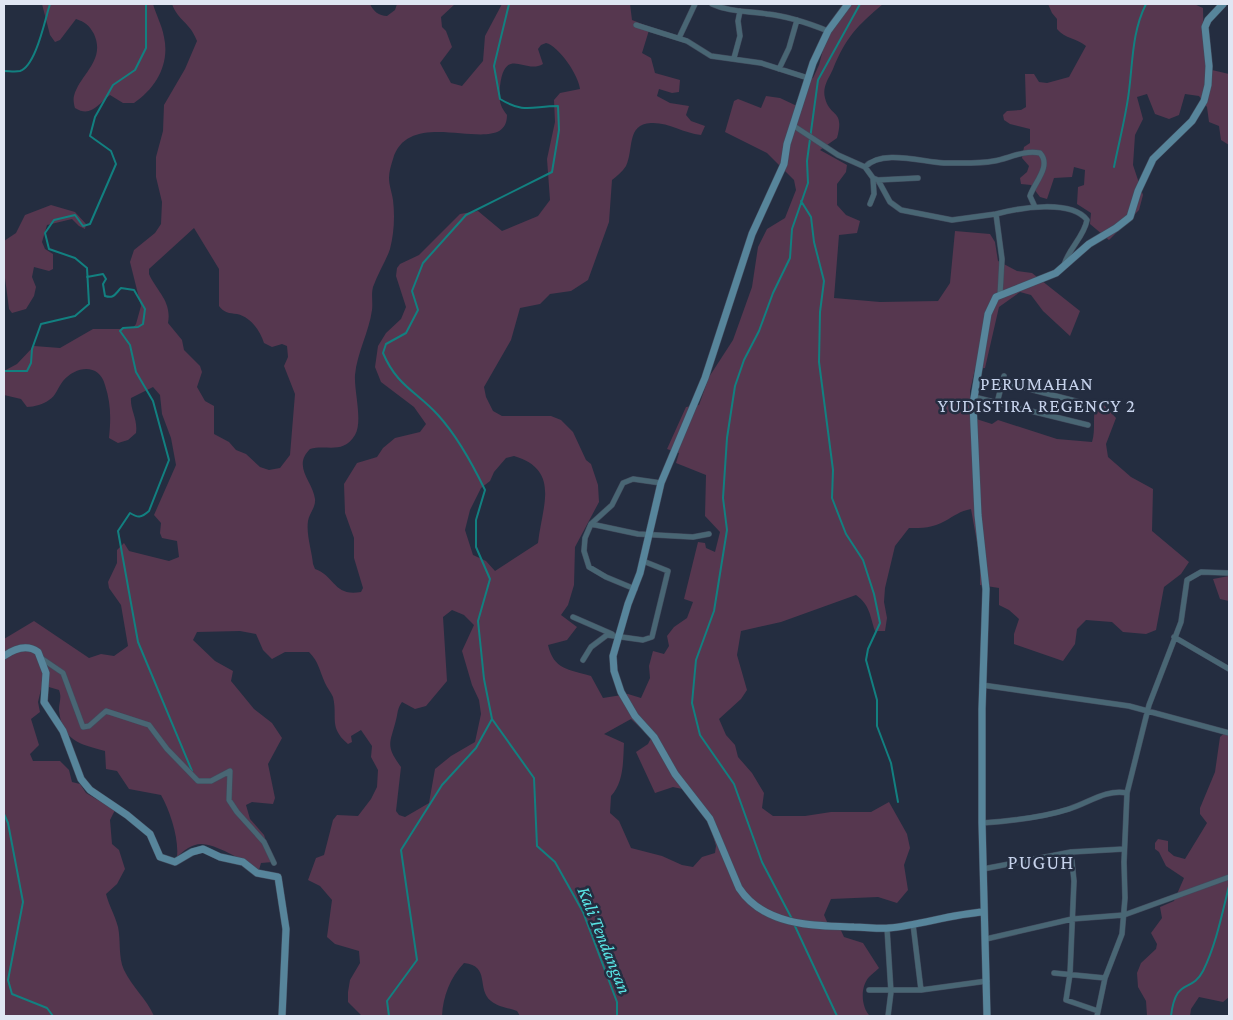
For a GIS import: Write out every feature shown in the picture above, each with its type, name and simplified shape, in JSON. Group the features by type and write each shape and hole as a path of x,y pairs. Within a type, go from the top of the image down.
{"street":[{"path":"679,38 695,4"},
{"path":"712,4 722,8 797,20 828,31"},
{"path":"848,4 828,31 808,78 787,144 784,164 752,234 705,378 661,483 635,589 616,635 613,656 614,671 628,704 654,737 681,782 710,818 730,869 746,898 756,907 788,921 798,923 818,926 887,928 956,915 984,912"},
{"path":"987,1016 988,981 982,824 982,685 986,589 978,515 974,398 988,314 992,302 1000,295 1046,278 1063,267 1089,244 1130,217 1138,191 1153,159 1160,150 1186,128 1198,113 1208,85 1205,27 1208,20 1223,4"},
{"path":"734,58 740,36 738,21 740,11"},
{"path":"779,69 797,20"},
{"path":"636,25 679,38 711,56 734,58 808,78"},
{"path":"794,126 838,155 866,167 890,202 901,210 952,220 1035,207 1070,209 1088,220 1084,230 1068,254 1063,267"},
{"path":"866,167 870,162 889,158 975,163 997,160 1021,153 1040,153 1043,158 1043,172 1030,196 1035,207"},
{"path":"876,179 918,178"},
{"path":"870,204 874,195 876,179"},
{"path":"996,214 1002,259 1000,295"},
{"path":"997,403 1003,379 1086,404"},
{"path":"974,398 1088,426"},
{"path":"635,589 606,577 586,562 584,545 591,524 612,504 623,483 633,478 661,483"},
{"path":"591,524 648,535 693,537 709,534"},
{"path":"583,660 594,643 607,635 643,640 652,637 668,570 643,561"},
{"path":"1071,852 1074,881 1070,974 1066,1000 1098,1014 1105,978 1121,940 1124,915 1124,849 1127,792 1147,712 1181,622 1187,580 1201,572 1229,573"},
{"path":"573,617 616,635"},
{"path":"1174,637 1229,669"},
{"path":"4,656 14,650 30,648 36,650 41,658 47,677 44,702 63,731 84,785 150,834 160,856 175,862 198,849 203,849 220,857 243,862 256,873 278,877 286,929 282,1016"},
{"path":"41,658 63,673 81,726 86,727 103,712 111,710 150,726 167,749 198,781 211,781 231,771 230,800 237,812 264,842 274,863"},
{"path":"982,685 1094,700 1229,733"},
{"path":"982,824 1038,817 1070,809 1110,792 1127,792"},
{"path":"983,869 1071,852 1124,849"},
{"path":"986,939 1072,920 1124,915 1229,877"},
{"path":"913,924 921,990"},
{"path":"887,928 891,992 888,1016"},
{"path":"1054,973 1105,978"},
{"path":"870,990 891,992 921,990 988,981"}],"shaded area":[{"path":"42,4 153,4 162,28 165,47 163,66 155,83 134,103 123,103 110,95 90,111 81,111 75,108 74,96 77,88 95,60 97,44 94,34 86,24 76,19 60,40 55,42 50,35"},
{"path":"172,4 370,4 377,13 387,16 395,10 397,4 455,4 441,17 442,27 446,31 452,47 440,63 451,83 462,86 483,61 485,36 502,4 630,4 632,20 650,27 642,53 651,58 655,73 680,80 679,92 672,93 659,89 657,96 670,103 689,106 686,115 691,121 705,126 701,135 657,123 643,124 638,128 632,139 626,166 612,180 609,222 588,280 571,291 550,294 540,304 520,308 511,340 484,387 486,397 493,411 502,416 551,416 561,420 573,432 586,460 591,464 598,485 599,502 575,547 574,585 568,605 561,615 577,627 567,640 548,645 558,664 569,670 591,676 603,698 628,694 641,698 650,678 649,666 653,651 664,654 669,646 667,636 674,627 687,618 693,602 684,599 698,542 705,543 706,548 715,552 720,532 705,516 706,475 676,463 679,453 667,449 686,407 699,405 709,377 733,340 752,287 758,247 767,229 785,218 796,190 794,180 767,153 725,132 734,101 738,99 761,108 766,96 780,98 797,106 804,81 813,78 819,65 825,42 843,4 883,4 859,26 848,40 824,90 827,104 838,118 839,129 837,138 820,150 847,165 846,172 837,184 837,205 846,215 860,221 857,233 839,235 834,298 880,302 938,301 950,283 955,231 990,234 995,242 998,261 1017,271 1032,273 1080,311 1070,336 1043,311 1031,295 1020,292 999,307 985,368 975,369 970,391 970,417 992,424 998,420 1057,439 1092,442 1096,403 1102,403 1116,418 1106,444 1108,457 1131,477 1153,489 1152,531 1189,562 1181,574 1164,587 1156,630 1146,634 1123,632 1112,622 1086,620 1077,629 1075,644 1063,661 1014,644 1014,634 1019,619 1009,610 999,605 999,588 980,585 980,559 971,509 960,512 936,525 923,528 909,528 895,546 885,588 884,602 887,618 885,631 875,631 867,607 856,595 781,622 741,631 737,655 747,690 741,699 719,719 726,735 735,745 738,757 752,773 764,793 762,808 773,816 805,816 831,812 871,812 889,802 907,834 910,848 904,865 908,890 897,903 878,897 831,899 824,915 828,924 838,924 844,937 863,943 879,968 866,981 863,991 863,1002 870,1016 520,1016 517,1011 491,1001 484,990 478,969 464,963 448,988 442,1016 362,1016 348,1002 350,980 360,963 359,951 335,944 327,937 332,900 320,886 308,880 316,858 324,855 333,820 337,815 358,816 371,799 377,787 378,770 371,757 372,746 361,730 351,736 352,742 348,744 342,738 336,727 333,697 317,663 309,652 285,652 272,659 263,650 256,634 240,631 197,632 193,640 215,661 233,671 231,681 254,709 272,723 282,738 268,764 275,798 273,804 252,802 246,805 250,819 264,835 273,862 261,863 259,870 223,850 201,844 185,850 177,857 177,842 173,825 161,795 129,789 117,771 106,769 105,751 80,743 68,735 61,720 59,710 59,690 42,685 38,702 40,712 31,719 39,745 30,754 33,761 60,761 69,770 72,782 80,784 86,793 115,810 110,820 112,844 119,850 125,869 117,884 106,894 118,927 121,960 124,970 154,1016 4,1016 4,639 34,621 89,658 101,654 114,656 128,646 121,605 109,588 108,582 117,563 117,550 124,543 129,551 169,561 179,557 177,541 162,538 160,533 161,523 154,515 176,465 171,438 162,414 160,395 153,387 131,398 136,433 128,440 118,443 109,438 108,398 105,385 98,373 87,369 74,372 63,381 55,394 47,401 27,407 21,399 4,395 4,371 17,364 34,346 60,348 93,329 133,328 136,324 141,306 130,262 134,250 155,233 161,224 162,202 156,177 156,157 163,131 164,105 185,69 197,41","holes":["546,43 551,45 562,55 576,77 580,89 560,93 554,100 555,122 547,159 550,200 538,216 502,231 478,211 460,214 419,255 400,264 397,268 396,276 406,307 401,319 386,333 378,346 375,367 381,382 414,407 426,424 420,432 395,438 383,448 377,457 357,463 344,484 345,513 354,538 354,558 363,588 361,592 345,592 322,572 315,569 313,564 308,526 315,499 303,468 303,462 310,449 334,448 345,445 355,435 357,429 356,367 370,318 373,287 390,249 394,225 393,197 389,183 393,159 403,142 418,134 437,132 492,134 503,128 507,115 501,105 500,86 506,67 511,64 529,66 543,64 538,49","194,228 219,269 219,306 229,313 237,314 251,321 264,343 272,347 282,344 287,346 288,357 284,366 295,394 290,455 280,468 269,470 260,467 246,454 236,450 229,442 214,434 214,406 205,401 197,387 202,372 200,366 184,350 182,340 168,323 169,315 166,303 152,280 149,269","514,456 529,462 538,470 543,480 545,503 538,543 495,571 486,561 473,555 465,530 470,510 481,488 490,481 494,472 506,458","452,610 464,615 474,625 462,651 472,685 479,700 481,714 475,742 451,756 435,769 429,803 405,817 399,815 396,811 401,767 393,754 390,744 398,709 402,702 415,709 426,706 447,681 443,617","631,719 651,738 648,744 636,752 655,793 673,787 682,789 709,822 716,846 715,853 702,857 693,867 631,848 619,821 610,813 611,796 621,778 624,743 604,734"]},
{"path":"1048,4 1194,4 1203,8 1204,51 1212,70 1229,74 1229,145 1221,140 1219,126 1209,122 1207,107 1199,96 1185,94 1179,115 1169,119 1155,114 1147,94 1137,97 1143,119 1135,135 1133,165 1143,195 1139,210 1109,240 1090,224 1091,213 1077,204 1078,187 1084,185 1085,170 1074,167 1072,177 1054,178 1047,199 1040,197 1031,185 1021,184 1020,178 1027,172 1029,166 1022,158 1024,147 1030,143 1030,129 1010,124 1004,120 1003,115 1007,111 1021,110 1026,107 1025,74 1034,74 1039,82 1047,83 1069,77 1086,46 1064,35 1057,29 1057,19"},
{"path":"51,205 75,212 86,224 85,229 72,219 47,225 42,242 45,249 53,254 53,269 49,271 34,267 32,277 36,287 34,296 26,309 12,313 9,309 4,270 4,241 16,233 25,215"},
{"path":"1229,576 1229,601 1220,599 1213,579"},
{"path":"1229,729 1229,997 1223,1002 1199,997 1191,1009 1190,1016 1147,1016 1146,1001 1138,987 1137,973 1141,963 1156,949 1157,944 1151,933 1162,918 1160,907 1174,901 1184,878 1166,866 1159,852 1155,849 1155,843 1158,839 1168,841 1168,851 1174,856 1185,859 1207,823 1200,814 1200,808 1215,772 1220,737"}],"waterway":[{"path":"4,71 20,71 31,61 50,4"},
{"path":"4,371 27,371 31,363 32,349 41,324 75,316 89,304 87,268 75,258 49,249 45,233 54,220 75,215 83,226 90,224 116,164 111,151 90,136 95,117 113,85 135,70 146,48 146,4"},
{"path":"389,1016 387,1001 417,960 401,850 442,785 476,748 492,719 484,679 478,621 490,579 476,547 476,520 485,490 470,460 452,432 438,415 394,373 383,353 386,344 406,333 418,310 412,291 423,263 466,215 552,172 559,130 558,106 522,108 500,99 494,66 509,4"},
{"path":"792,919 762,862 734,784 700,735 692,703 696,660 714,611 727,530 723,498 727,438 735,386 744,360 759,331 773,293 790,258 792,229 808,183 807,161 818,80 860,4"},
{"path":"1114,167 1128,100 1138,25 1146,4"},
{"path":"801,201 811,217 814,242 824,281 820,312 819,362 833,470 832,498 846,534 863,560 874,594 880,623 868,649 866,660 877,700 877,726 891,763 898,802"},
{"path":"87,277 103,274 106,279 103,284 105,296 108,297 116,294 121,288 134,290 145,309 143,324 138,327 123,328 120,331 130,345 136,372 153,401 169,460 149,511 140,516 130,513 118,531 138,642 192,771"},
{"name":"Kali Tendangan","path":"492,719 534,778 537,846 555,862 583,912 617,1002 617,1016"},
{"path":"4,814 8,823 23,902 8,980 12,994 47,1008 53,1016"},
{"path":"1171,1016 1176,995 1180,990 1198,978 1208,961 1229,886"},
{"path":"794,924 837,1016"}],"district":[{"name":"PERUMAHAN YUDISTIRA REGENCY 2","path":"1037,394"},
{"name":"PUGUH","path":"1041,862"}]}
